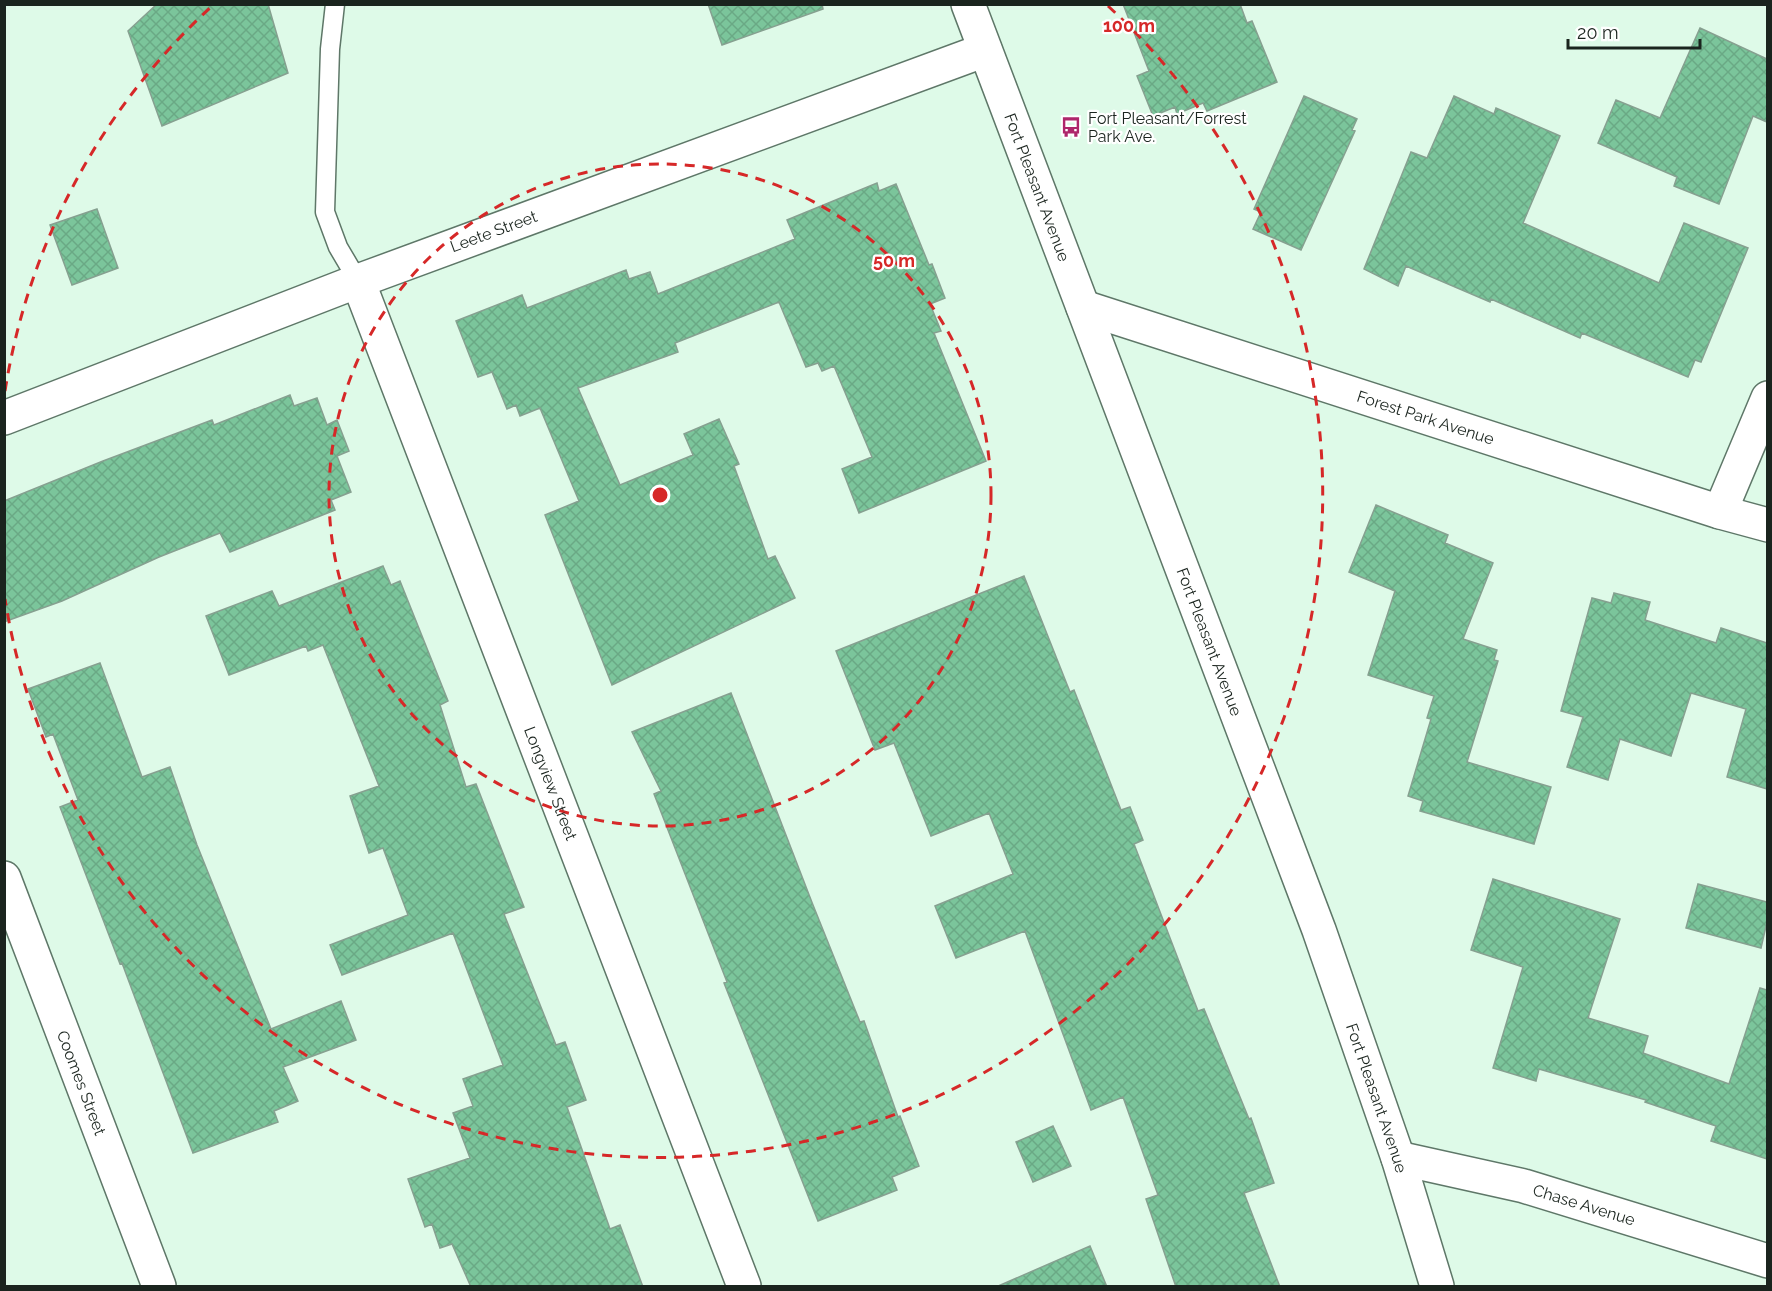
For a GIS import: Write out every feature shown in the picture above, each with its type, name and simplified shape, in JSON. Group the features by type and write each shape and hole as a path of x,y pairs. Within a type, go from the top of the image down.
{"street":[{"name":"Fort Pleasant Avenue","path":"968,4 1319,930 1398,1158 1437,1287"},
{"name":"Leete Street","path":"4,418 358,281 985,50"},
{"name":"Longview Street","path":"358,281 744,1287"},
{"name":"Forest Park Avenue","path":"1083,308 1720,512 1767,525"},
{"path":"1720,512 1767,398"},
{"name":"Coomes Street","path":"4,878 159,1287"},
{"name":"Chase Avenue","path":"1398,1158 1524,1186 1767,1261"}],"lane":[{"path":"335,4 330,50 325,212 338,247 358,281"}],"building":[{"path":"157,4 268,4 288,73 162,126 128,31"},
{"path":"708,4 822,4 823,9 722,45"},
{"path":"1123,4 1240,4 1247,23 1252,21 1277,82 1207,111 1203,103 1177,114 1175,107 1153,116 1137,76 1149,71"},
{"path":"1700,28 1767,59 1767,122 1753,116 1719,204 1674,186 1677,177 1598,143 1616,100 1660,118"},
{"path":"1304,96 1357,119 1352,130 1355,131 1301,250 1253,229 1261,212 1254,209"},
{"path":"1454,96 1494,114 1496,108 1560,136 1523,223 1659,283 1684,223 1748,248 1701,362 1695,360 1688,377 1582,333 1580,338 1491,299 1490,302 1406,266 1398,286 1364,269 1411,152 1427,158"},
{"path":"877,183 879,191 896,184 929,265 932,264 945,298 930,304 941,331 934,333 986,461 859,513 842,469 872,457 834,366 822,371 818,363 806,367 779,302 675,343 678,352 578,388 620,485 693,455 684,434 719,419 739,464 734,466 768,559 775,556 795,598 612,685 545,515 579,501 540,408 520,416 516,405 507,409 492,372 478,377 456,321 522,295 527,308 626,270 629,279 650,272 658,294 795,239 787,220"},
{"path":"97,209 118,268 72,285 50,225"},
{"path":"290,395 294,406 317,398 327,425 337,420 349,451 337,456 351,492 331,500 335,510 230,552 220,533 159,557 62,601 4,622 4,501 212,420 214,425"},
{"path":"1376,505 1448,535 1445,543 1493,563 1463,639 1497,650 1494,660 1498,661 1467,762 1551,787 1534,844 1420,811 1423,801 1408,796 1431,719 1427,718 1434,696 1368,675 1395,591 1349,572"},
{"path":"383,566 391,585 400,581 448,701 440,705 466,787 476,784 524,907 504,914 556,1045 565,1042 586,1100 567,1107 610,1229 620,1225 643,1287 471,1287 452,1244 440,1248 432,1224 425,1227 408,1179 470,1158 453,1113 473,1106 463,1079 503,1065 453,933 342,975 330,945 408,915 383,848 369,853 350,796 379,786 323,645 308,651 306,646 229,675 206,616 272,591 279,606"},
{"path":"1024,576 1070,692 1074,690 1121,810 1130,807 1143,840 1134,844 1198,1011 1204,1009 1249,1119 1251,1118 1274,1183 1244,1193 1280,1287 1176,1287 1146,1199 1158,1195 1123,1097 1091,1110 1025,931 956,958 935,906 1013,874 989,813 931,836 894,743 875,750 836,651"},
{"path":"1614,593 1650,602 1645,620 1716,643 1721,628 1767,643 1767,789 1727,777 1746,709 1691,693 1671,756 1620,739 1608,780 1567,767 1583,717 1561,711 1592,598 1611,603"},
{"path":"100,663 142,777 170,767 197,845 271,1029 341,1001 356,1040 283,1067 298,1101 274,1111 278,1122 193,1153 122,963 120,964 60,807 78,800 53,734 46,737 28,689"},
{"path":"731,693 860,1022 864,1021 898,1117 900,1116 919,1166 892,1177 897,1190 818,1221 724,983 727,982 654,794 661,791 632,732"},
{"path":"1493,879 1620,919 1588,1018 1648,1036 1643,1053 1729,1084 1760,988 1767,990 1767,1159 1711,1141 1716,1126 1645,1102 1646,1100 1539,1069 1536,1081 1493,1068 1523,967 1471,950"},
{"path":"1698,884 1767,902 1767,922 1761,948 1686,928"},
{"path":"1053,1126 1071,1166 1033,1182 1016,1142"},
{"path":"1090,1246 1107,1287 996,1287"}],"place":[{"name":"Fort Pleasant/Forrest Park Ave.","path":"1071,127"}]}
